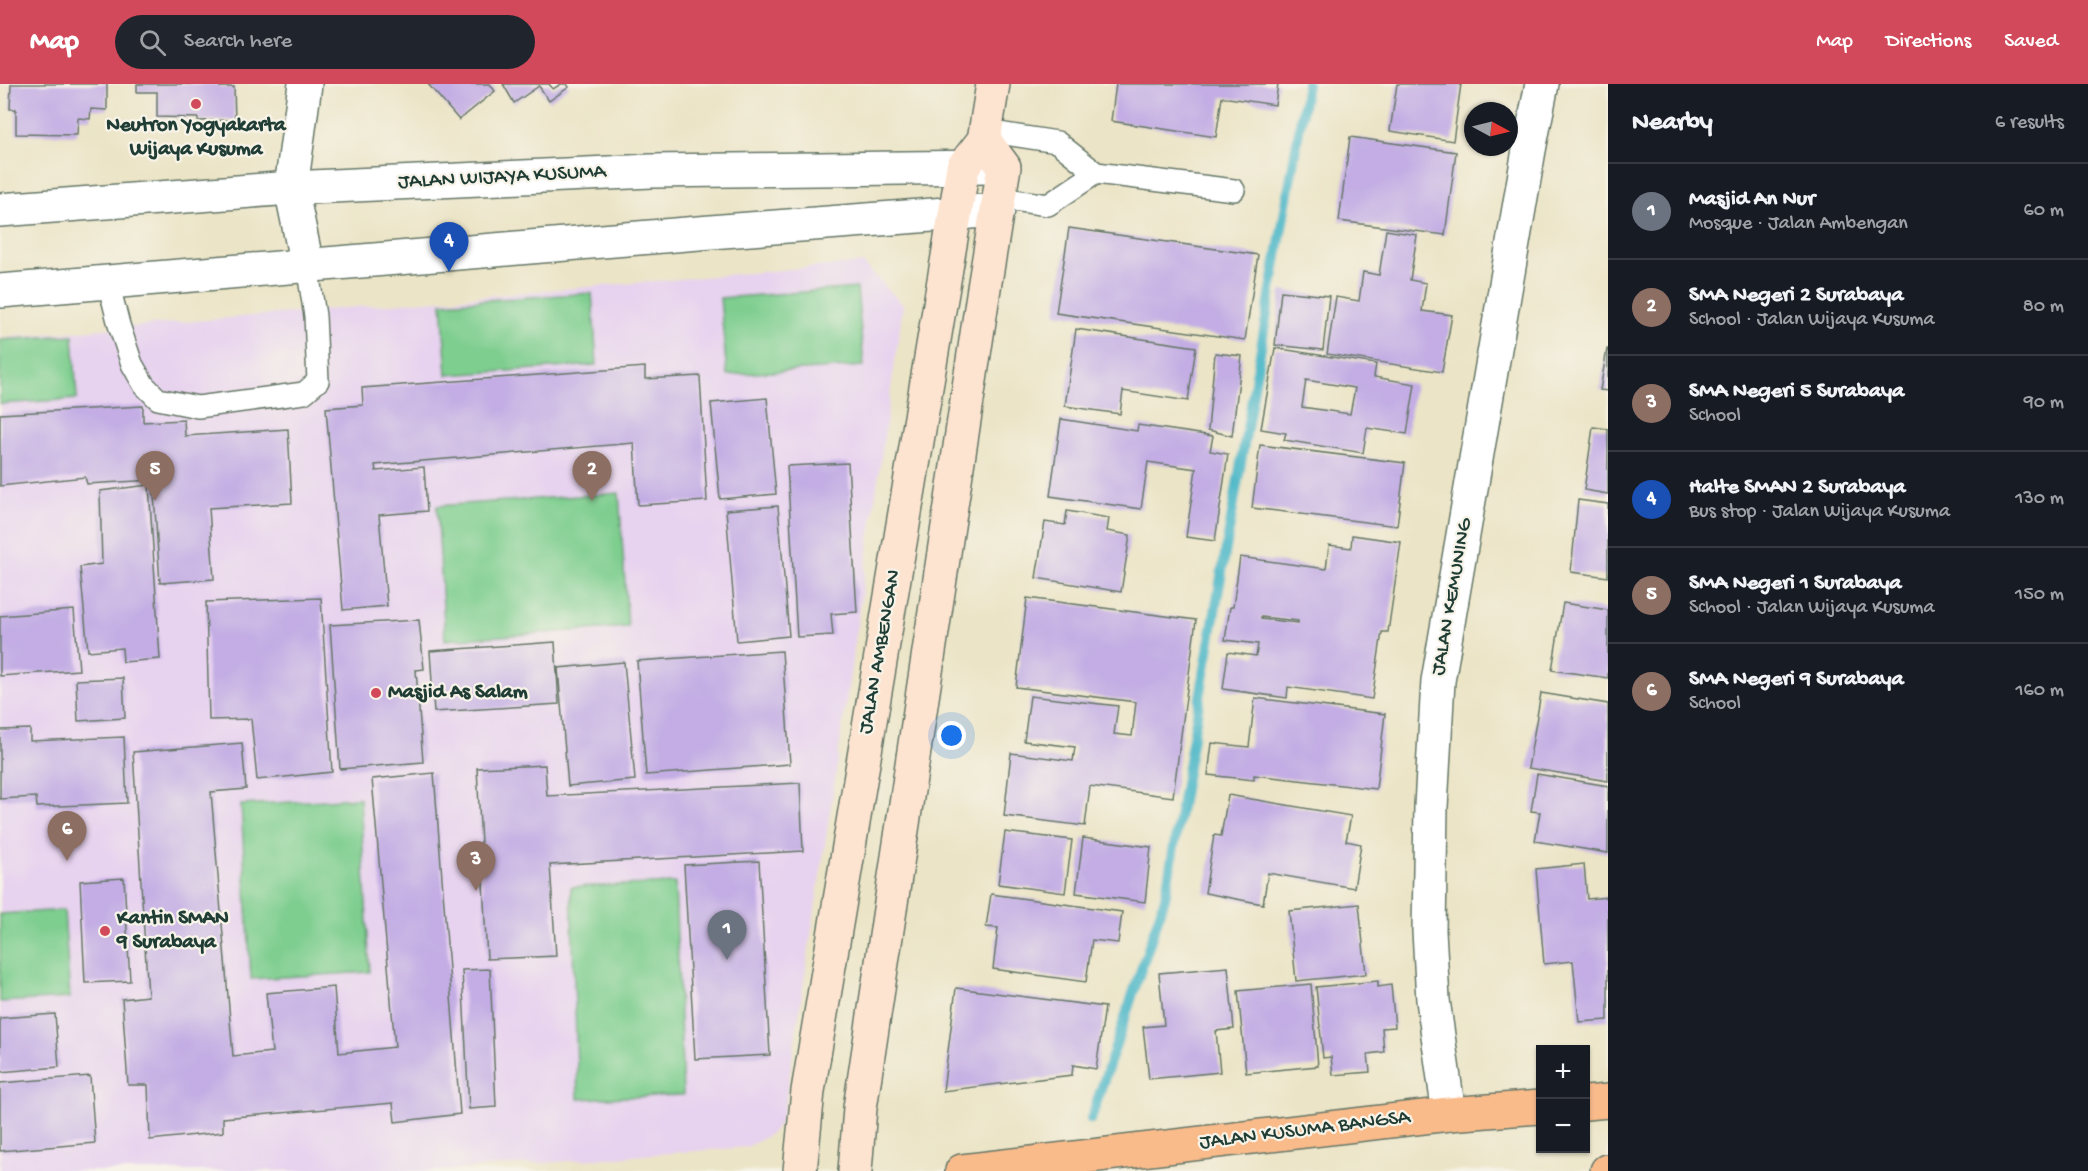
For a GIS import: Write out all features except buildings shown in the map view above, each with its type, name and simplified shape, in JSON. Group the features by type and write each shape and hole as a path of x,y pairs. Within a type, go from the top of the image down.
{"highway":[{"path":"1590,1103 1608,1101"},
{"name":"JALAN KUSUMA BANGSA","path":"962,1171 1449,1114 1536,1107"}],"main road":[{"name":"JALAN AMBENGAN","path":"800,1171 808,1091 954,213 963,167 985,136 993,84"},
{"path":"855,1171 860,1108 971,371 1001,192 985,136"}],"street":[{"path":"304,84 291,188 307,265"},
{"name":"JALAN KEMUNING","path":"1449,1114 1433,1000 1429,931 1431,807 1438,681 1542,84"},
{"name":"JALAN WIJAYA KUSUMA","path":"0,210 291,188 651,171 963,167 1001,192"},
{"path":"0,291 954,213 1001,192"}],"lane":[{"path":"985,136 1057,142 1096,173 1234,190"},
{"path":"1001,192 1048,205 1096,173"},
{"path":"108,282 132,364 144,385 158,399 198,407 304,393 318,381 315,316 307,265"}],"shaded area":[{"path":"863,263 903,305 835,778 785,1104 780,1123 770,1134 747,1147 438,1171 0,1171 0,338"}],"green space":[{"path":"857,288 864,366 727,375 720,298"},
{"path":"592,293 597,365 447,375 442,303"},
{"path":"73,335 77,399 0,404 0,340"},
{"path":"619,493 628,627 445,640 437,506"},
{"path":"360,798 370,972 251,979 241,805"},
{"path":"675,883 683,1095 578,1099 571,887"},
{"path":"64,910 70,998 0,1002 0,914"}],"waterway":[{"path":"1091,1119 1165,898 1307,84"}],"place":[{"name":"Neutron Yogyakarta Wijaya Kusuma","path":"196,104"},
{"name":"Halte SMAN 2 Surabaya","path":"449,272"},
{"name":"SMA Negeri 1 Surabaya","path":"155,501"},
{"name":"SMA Negeri 2 Surabaya","path":"592,501"},
{"name":"Masjid As Salam","path":"376,693"},
{"name":"SMA Negeri 9 Surabaya","path":"67,861"},
{"name":"SMA Negeri 5 Surabaya","path":"476,891"},
{"name":"Kantin SMAN 9 Surabaya","path":"105,931"},
{"name":"Masjid An Nur","path":"727,960"}]}
